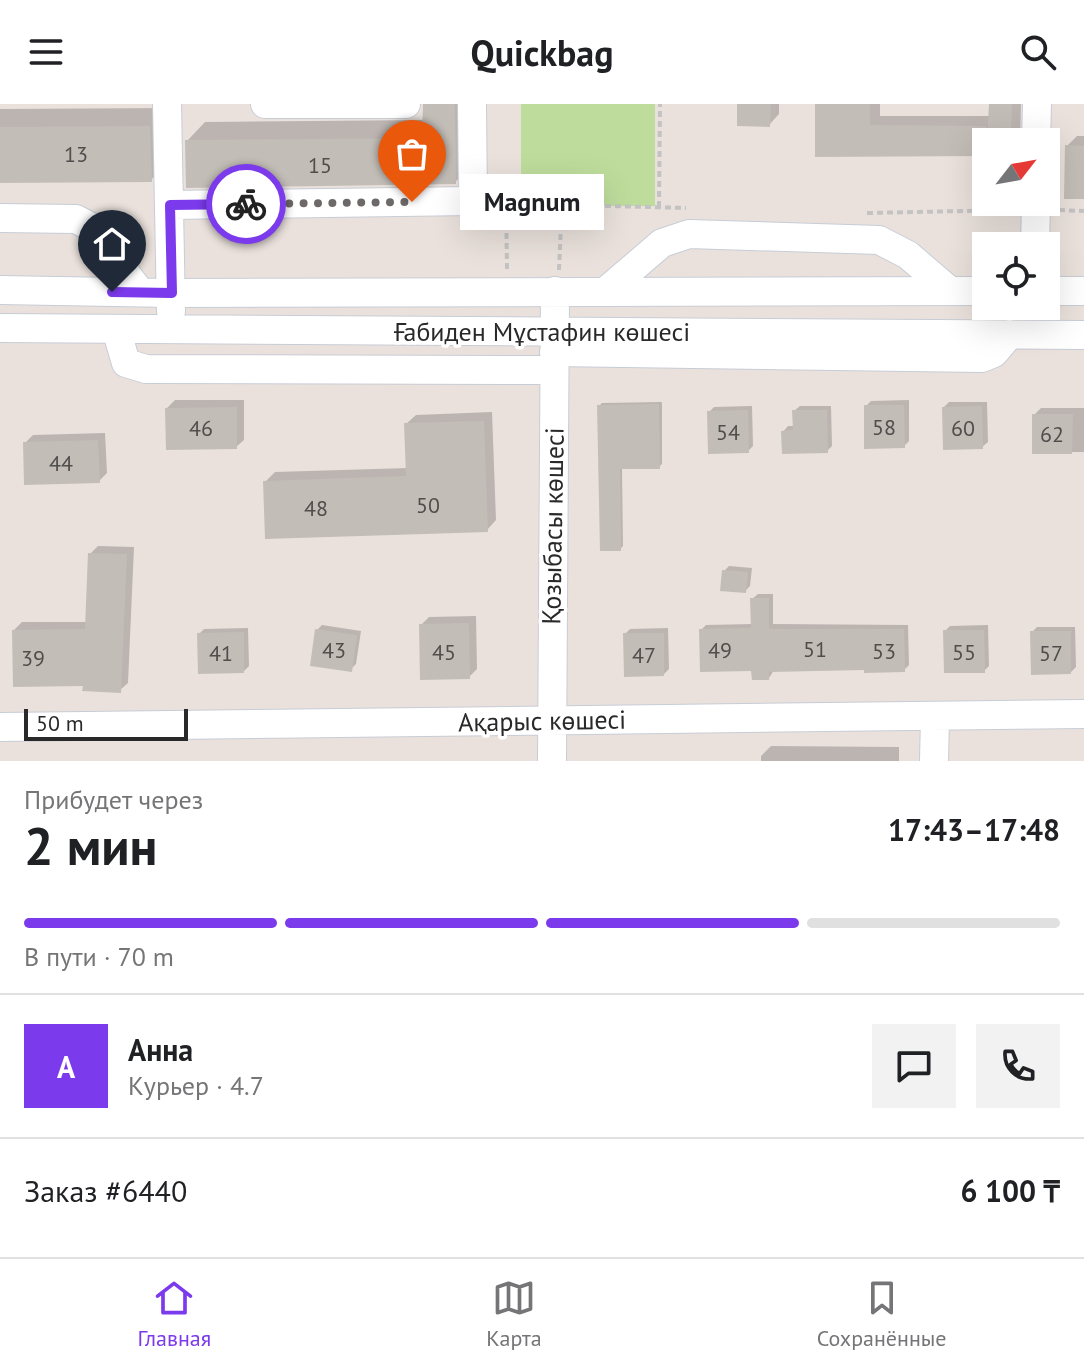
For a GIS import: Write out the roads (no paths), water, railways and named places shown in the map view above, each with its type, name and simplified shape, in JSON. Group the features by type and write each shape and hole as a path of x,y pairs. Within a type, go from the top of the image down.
{"street":[{"path":"167,104 171,329"},
{"path":"265,104 406,104"},
{"path":"170,205 473,201 472,104"},
{"path":"1036,128 1037,104"},
{"path":"0,218 76,219 91,227 140,292"},
{"path":"606,291 662,243 689,234 879,240 908,255 950,291"},
{"name":"Ғабиден Мұстафин көшесі","path":"0,290 172,293 972,291"},
{"name":"Қозыбасы көшесі","path":"552,761 556,291"},
{"name":"Ғабиден Мұстафин көшесі","path":"0,328 171,329 554,351 832,345 1010,334 1084,335"},
{"path":"116,329 126,363 146,369 554,351"},
{"name":"Ақарыс көшесі","path":"0,727 1084,714"},
{"path":"934,761 935,717"}],"place":[{"name":"Magnum","path":"412,202"}]}
